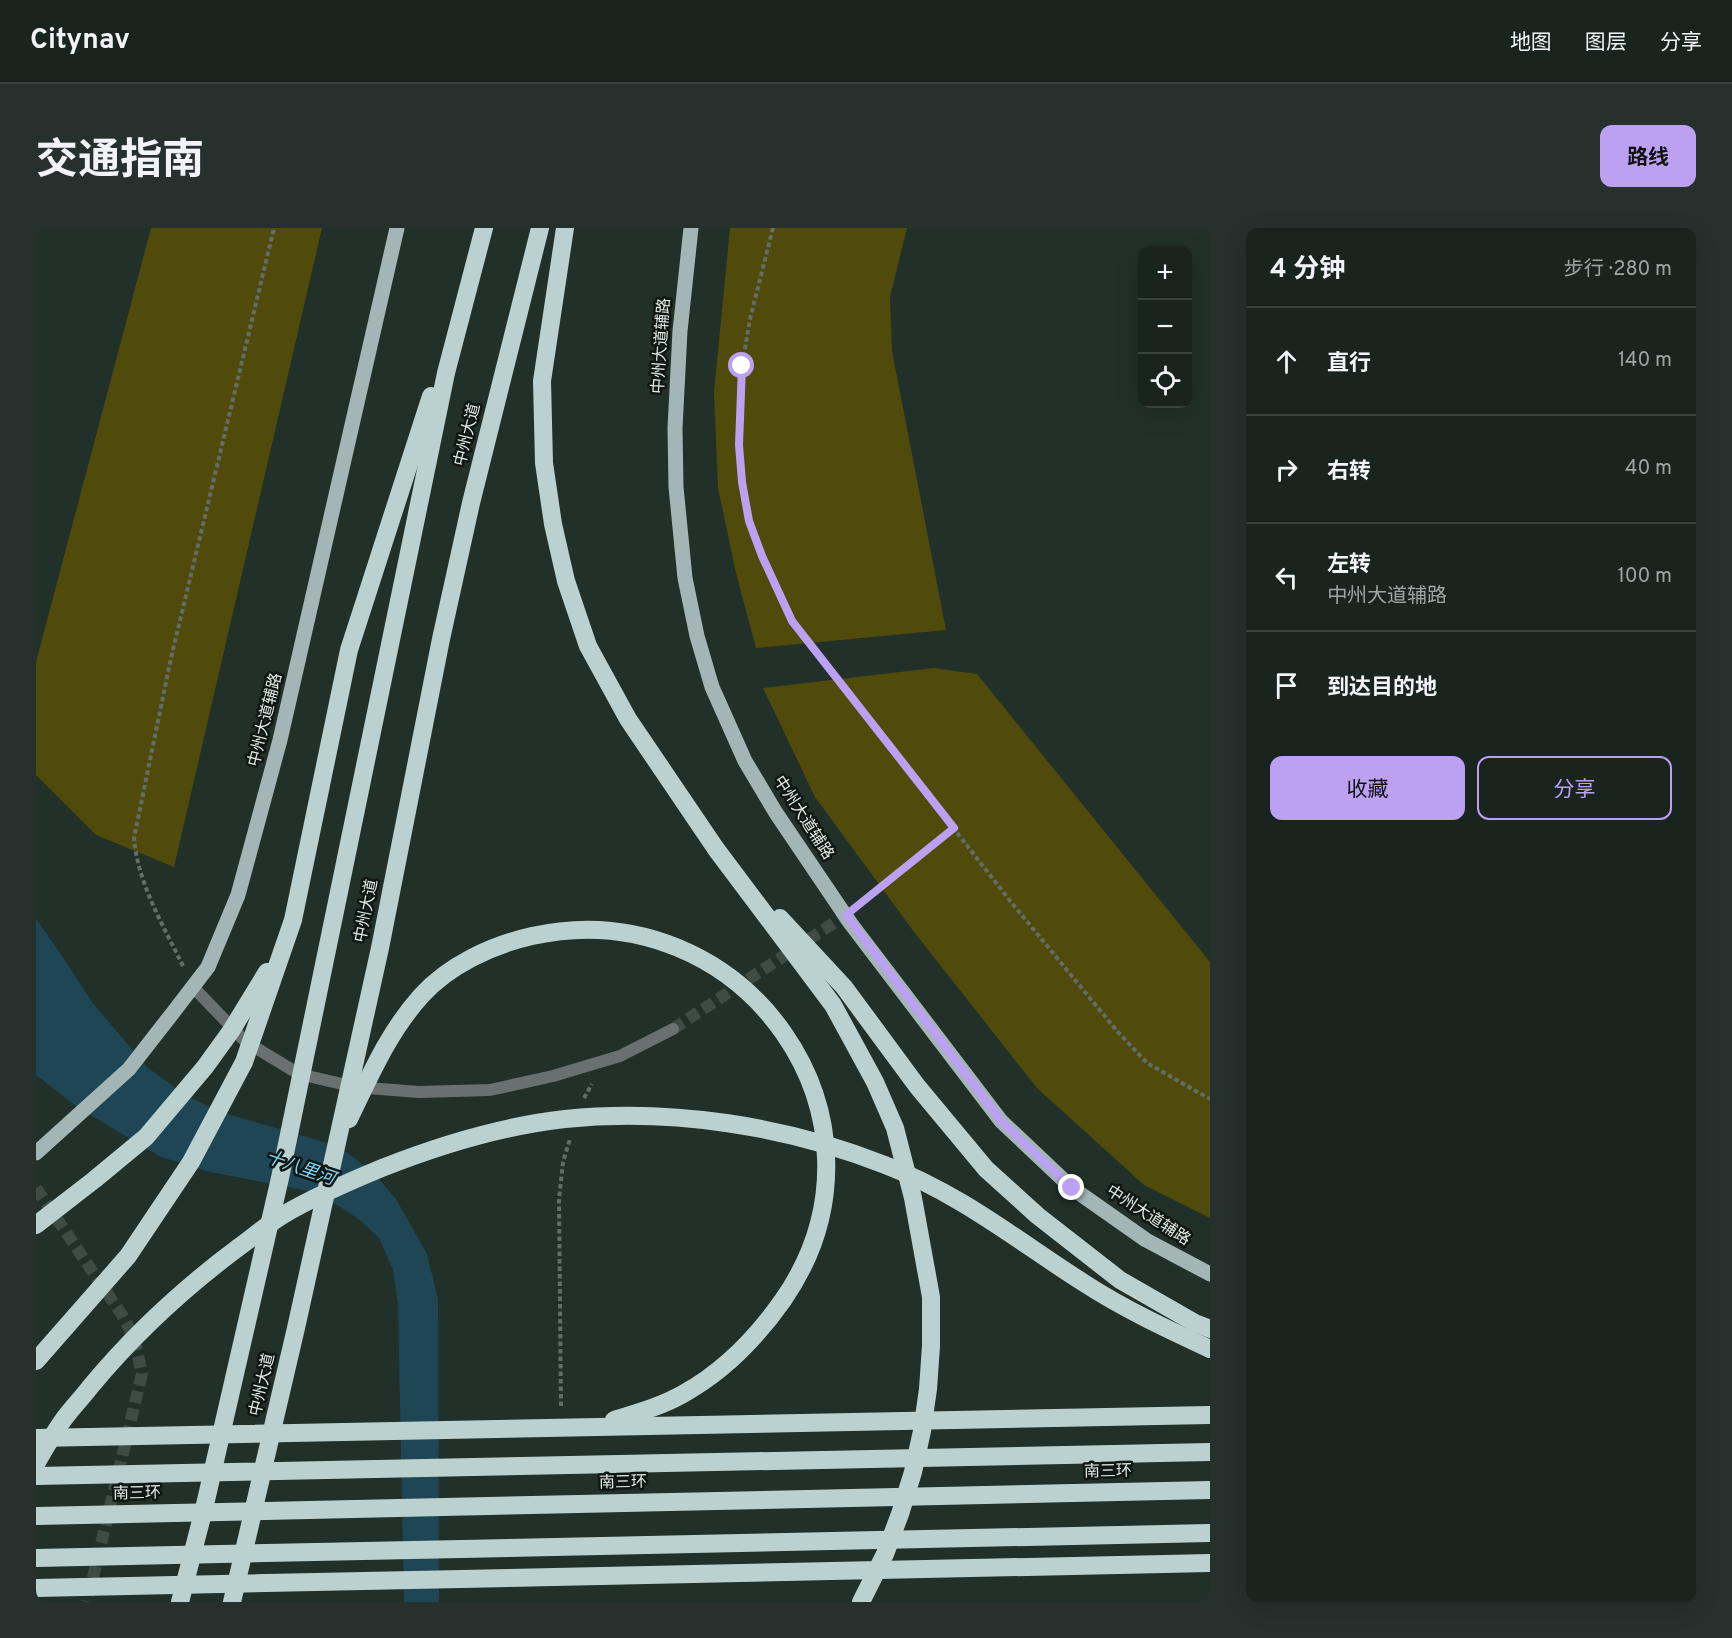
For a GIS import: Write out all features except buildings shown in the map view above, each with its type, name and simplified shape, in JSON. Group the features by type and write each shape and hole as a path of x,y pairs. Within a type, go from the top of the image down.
{"highway":[{"name":"中州大道","path":"180,1602 204,1509 275,1201 446,374 484,228"},
{"name":"中州大道","path":"232,1602 336,1148 466,526 540,228"},
{"path":"565,228 542,381 544,464 553,524 566,581 588,646 628,719 716,849 833,1005 875,1082 895,1128 913,1198 931,1297 928,1389 913,1473 885,1554 861,1602"},
{"path":"36,1361 128,1256 185,1171 244,1062 259,1001 292,920 349,650 476,258"},
{"path":"716,849 844,987 917,1086 986,1169 1038,1216 1120,1280 1195,1323 1210,1329"},
{"path":"336,1148 385,1043 422,995 445,975 494,948 521,939 576,929 632,933 686,950 712,964 758,1000 777,1022 807,1073 823,1129 826,1158 825,1187 821,1218 812,1247 794,1284 765,1325 716,1373 682,1394 648,1409 594,1426"},
{"path":"36,1225 146,1137 205,1067 231,1031 259,1001"},
{"path":"36,1464 62,1422 114,1359 164,1308 211,1268 282,1216 333,1188 460,1140 567,1119 628,1117 735,1123 817,1141 886,1165 940,1189 988,1217 1086,1284 1150,1321 1210,1349"},
{"path":"36,1438 1210,1415"},
{"path":"36,1476 1210,1452"},
{"name":"南三环","path":"36,1516 1210,1490"},
{"path":"36,1558 1210,1533"},
{"path":"36,1588 1210,1563"}],"main road":[{"name":"中州大道辅路","path":"36,1153 129,1069 189,993 208,967 238,895 280,741 397,228"},
{"name":"中州大道辅路","path":"691,228 680,331 675,440 676,487 685,578 697,636 712,687 745,761 776,813 846,915 1001,1121 1072,1188 1146,1240 1210,1274"}],"street":[{"path":"189,993 246,1042 299,1074 355,1088 418,1092 490,1089 553,1076 620,1056 673,1029"}],"path":[{"path":"189,993 143,882 134,838 171,658 274,228"},
{"path":"773,228 750,320 742,366 739,445 749,521 762,556 792,621 1011,902 1117,1031 1147,1062 1210,1099"},
{"path":"846,915 954,828"},
{"path":"580,1105 606,1060"},
{"path":"558,1242 563,1162 573,1128"}],"shaded area":[{"path":"151,228 322,228 174,867 96,835 36,775 36,662"},
{"path":"730,228 907,228 890,297 892,351 946,630 756,648 736,573 718,488 714,392"},
{"path":"934,668 977,674 1210,962 1210,1218 1144,1185 1037,1088 914,932 815,797 763,688"}],"water":[{"name":"十八里河","path":"36,919 92,1002 147,1067 185,1095 220,1112 338,1146 373,1172 396,1199 427,1254 438,1299 439,1602 404,1602 398,1304 393,1270 379,1238 361,1221 339,1206 304,1190 210,1172 161,1157 77,1107 36,1075"}],"tunnel":[{"path":"673,1029 846,915"},
{"path":"36,1188 122,1315 134,1337 142,1374 87,1602"}],"route":[{"path":"742,366 739,402 742,482 749,521 762,556 792,621 954,828 846,915 1001,1121 1072,1188"}]}
